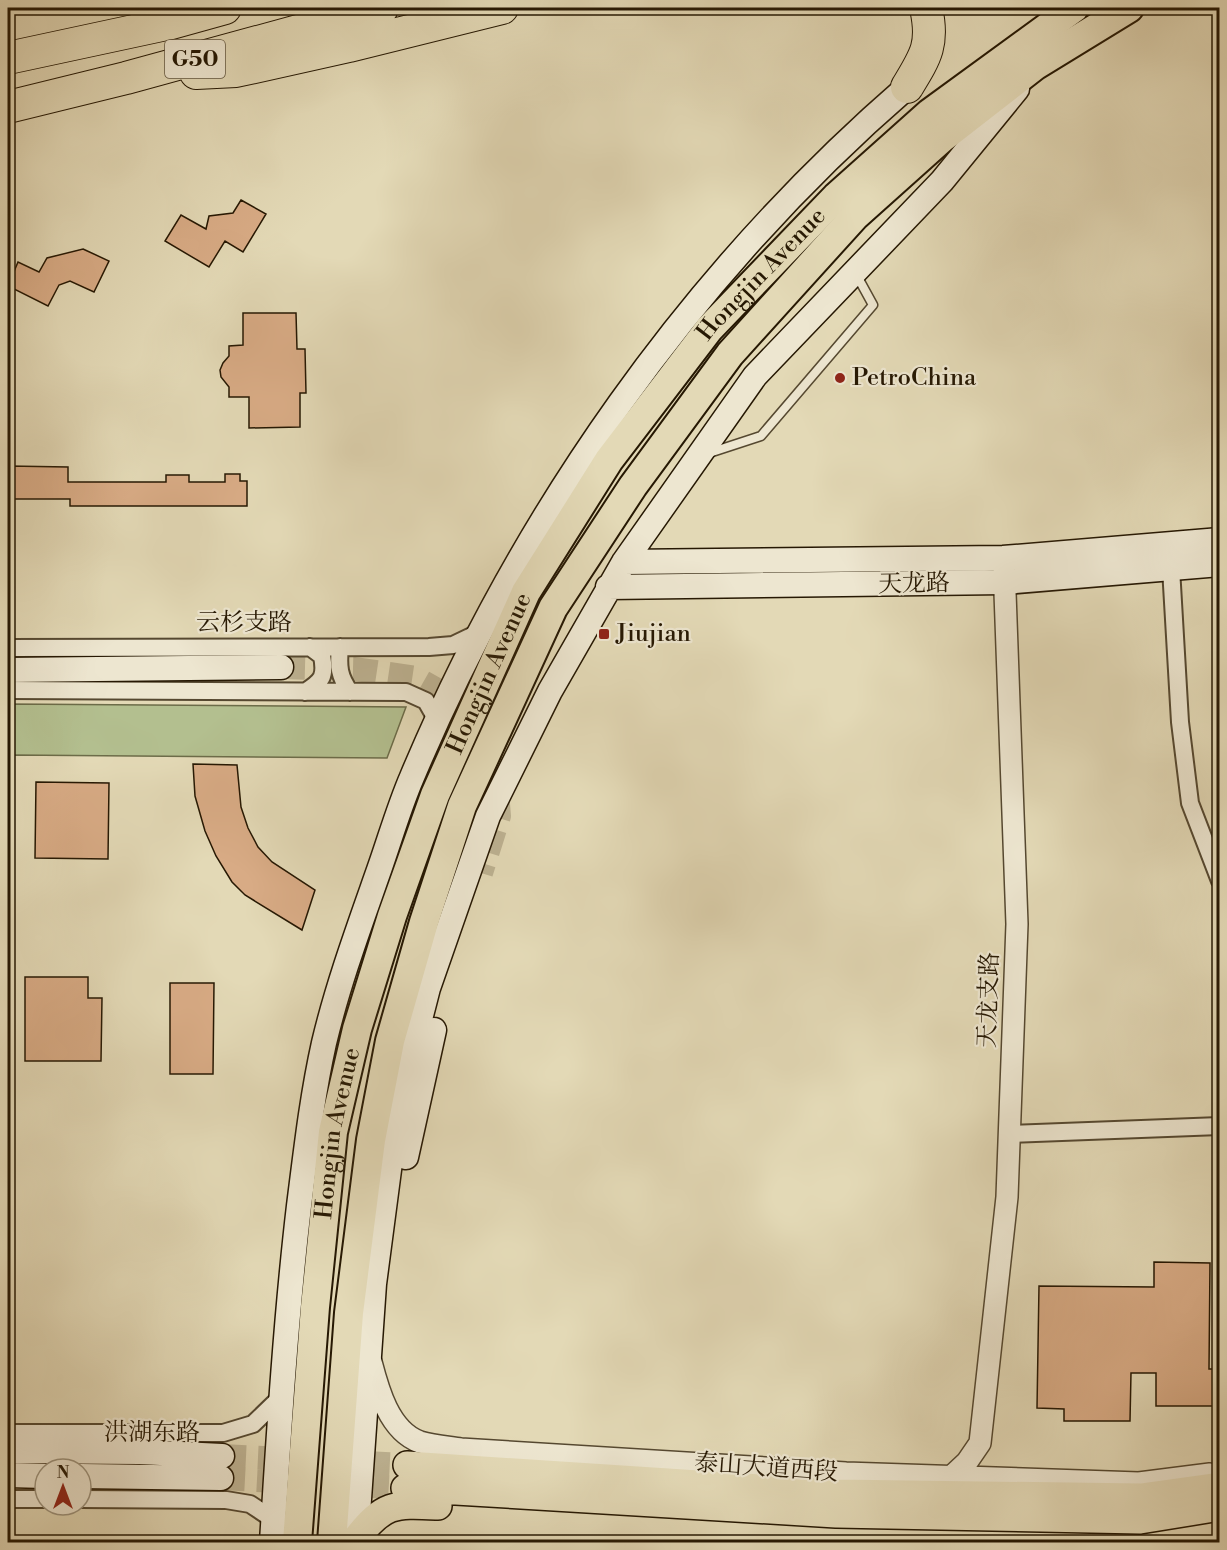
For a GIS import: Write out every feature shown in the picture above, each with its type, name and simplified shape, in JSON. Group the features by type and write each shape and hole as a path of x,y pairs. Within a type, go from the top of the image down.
{"highway":[{"name":"G50","path":"8,58 171,23 225,8"},
{"name":"G50","path":"8,107 126,78 382,8"},
{"path":"126,78 236,71 350,46 501,8"},
{"path":"907,87 926,57 931,30 926,8"},
{"name":"Hongjin Avenue","path":"297,1542 312,1340 333,1132 357,1029 392,916 435,795 526,592 609,460 709,329 836,197 930,113 1074,8"},
{"name":"Hongjin Avenue","path":"348,1541 349,1313 371,1140 390,1041 424,922 462,806 553,608 633,486 730,354 855,216 941,139 1036,65 1129,8"}],"main road":[{"name":"Hongjin Avenue","path":"348,1541 374,1284 397,1109 428,988 488,816 550,691 608,587 755,376 942,180 1036,65"},
{"name":"Hongjin Avenue","path":"273,1531 293,1256 307,1142 324,1043 347,962 407,789 478,633 505,584 585,453 639,375 691,309 755,235 879,111 907,87"},
{"name":"天龙路","path":"624,562 1003,558 1220,540"},
{"name":"天龙路","path":"608,587 1005,582 1220,564"},
{"path":"8,670 281,667"},
{"path":"374,1284 393,1236 413,1121 439,1007 481,873"},
{"name":"洪湖东路","path":"8,1451 140,1452 221,1467 93,1475"},
{"path":"8,1476 33,1476"},
{"name":"泰山大道西段","path":"1220,1486 1141,1497 836,1493 406,1476 836,1514 1140,1520 1220,1507"},
{"path":"348,1541 373,1518 390,1507 413,1505 725,1524 836,1514"}],"street":[{"name":"天龙支路","path":"980,1443 1007,1197 1017,924 1003,558"},
{"path":"1171,568 1180,722 1190,803 1220,881"},
{"name":"云杉支路","path":"8,648 429,647 453,645 478,633"},
{"path":"305,692 319,682 325,670 322,656 310,647"},
{"path":"340,647 339,664 342,680 350,692"},
{"path":"8,690 406,692 426,701 438,722"},
{"path":"1010,1134 1220,1126"},
{"name":"泰山大道西段","path":"368,1353 381,1397 397,1425 418,1442 461,1449 846,1473 1139,1483 1220,1473"},
{"name":"洪湖东路","path":"8,1433 223,1433 253,1424 283,1395"},
{"path":"951,1477 967,1462 980,1443 990,1463 1006,1478"},
{"path":"8,1499 33,1499"},
{"path":"93,1499 226,1500 250,1504 273,1531"}],"lane":[{"path":"698,457 761,436 873,305 855,271"}],"green space":[{"path":"8,704 406,707 387,758 13,755 8,1082"}],"building":[{"path":"241,200 266,214 243,252 225,241 209,267 165,241 181,215 206,229 209,216 233,213"},
{"path":"83,249 109,261 94,292 70,281 59,285 48,306 8,286 18,262 39,272 47,258"},
{"path":"243,313 296,313 297,349 305,349 306,393 300,393 300,427 249,428 249,397 229,397 229,387 221,377 220,370 229,356 229,346 243,345"},
{"path":"8,466 68,467 68,482 166,482 166,475 189,475 189,482 225,482 225,474 240,474 240,481 247,481 247,506 70,506 70,499 8,499"},
{"path":"193,764 237,765 241,807 258,847 272,862 315,890 302,930 245,895 232,882 216,856 205,831 195,796"},
{"path":"36,782 109,783 108,859 35,858"},
{"path":"25,977 88,977 88,998 102,998 101,1061 25,1061"},
{"path":"170,983 214,983 213,1074 170,1074"},
{"path":"1154,1262 1210,1263 1209,1369 1218,1369 1217,1406 1156,1406 1156,1373 1131,1373 1130,1421 1064,1421 1064,1409 1037,1408 1039,1286 1154,1287"}],"tunnel":[{"path":"281,667 355,669 416,678 462,704 494,755 499,816 481,873"},
{"path":"222,1456 407,1465"},
{"path":"221,1478 405,1488"}],"place":[{"name":"PetroChina","path":"840,378"},
{"name":"Jiujian","path":"604,634"}]}
